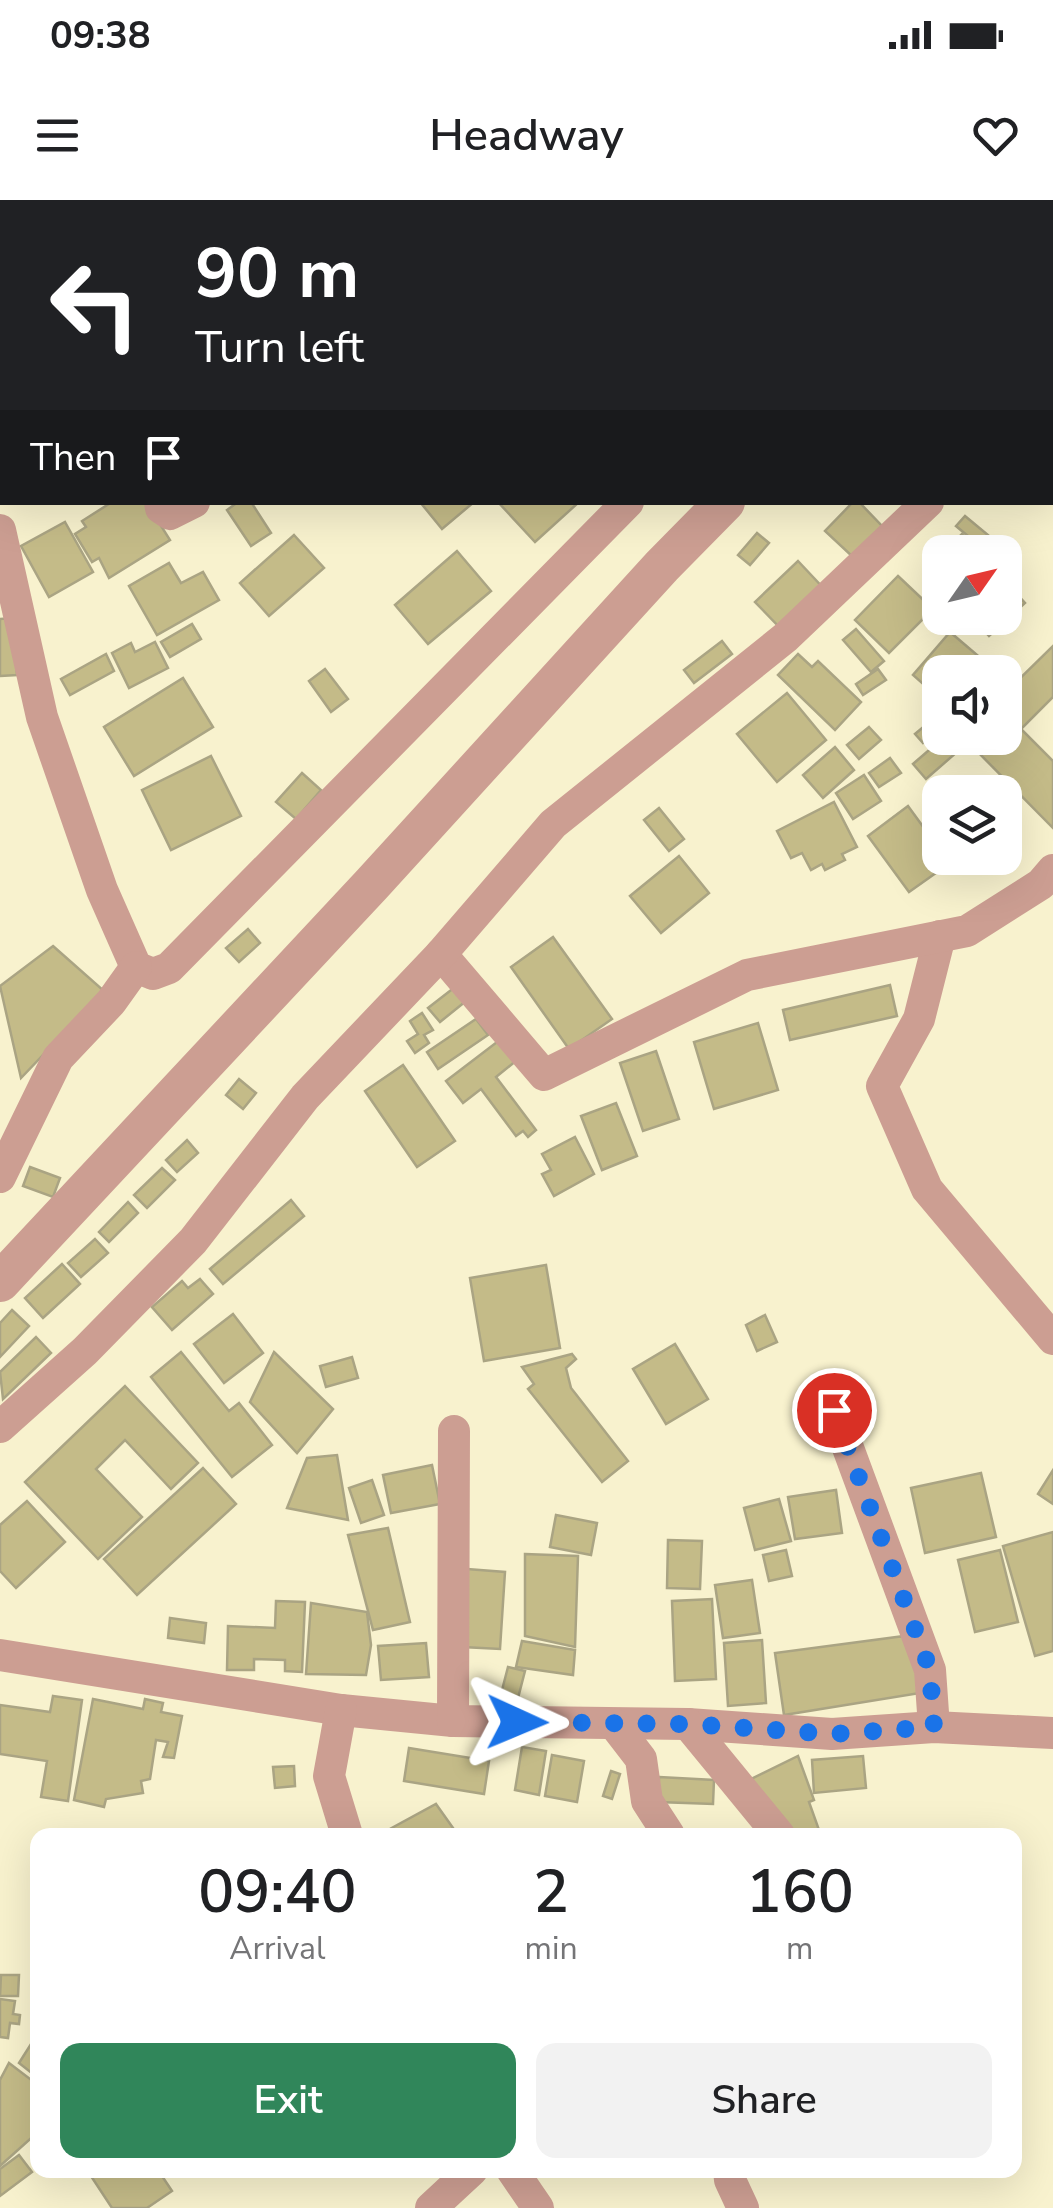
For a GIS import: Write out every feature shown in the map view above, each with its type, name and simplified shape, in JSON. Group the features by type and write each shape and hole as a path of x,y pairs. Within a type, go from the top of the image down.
{"street":[{"path":"160,505 170,514 188,505"},
{"path":"0,530 42,717 102,890 136,967 153,974 168,968 625,505"},
{"path":"0,1282 722,505"},
{"path":"0,1427 85,1351 193,1242 305,1097 441,954 553,824 786,637 925,505"},
{"path":"441,954 544,1075 747,975 967,931 1041,884 1053,870"},
{"path":"940,936 919,1019 882,1086 927,1190 1053,1339"},
{"path":"0,1178 58,1058 111,1002 136,967"},
{"path":"834,1410 930,1670 934,1727"},
{"path":"452,1721 454,1432"},
{"path":"0,1654 342,1710 452,1721 688,1724 832,1734 934,1727 1053,1733"},
{"path":"342,1710 329,1776 344,1828"},
{"path":"614,1724 640,1759 647,1801 664,1828"},
{"path":"688,1724 773,1828"},
{"path":"431,2208 463,2178"},
{"path":"517,2178 538,2208"},
{"path":"730,2178 742,2208"}],"building":[{"path":"107,505 148,505 170,540 109,578 99,558 92,562 75,534 86,527 82,521"},
{"path":"234,505 253,505 271,533 251,546 227,510"},
{"path":"422,505 470,505 442,529"},
{"path":"501,505 576,505 535,542"},
{"path":"850,505 862,505 883,527 854,558 825,531"},
{"path":"965,516 988,535 967,535 956,526"},
{"path":"65,522 93,572 49,597 21,546"},
{"path":"757,533 769,543 750,565 738,555"},
{"path":"294,535 324,568 269,616 240,583"},
{"path":"457,551 491,591 428,644 395,605"},
{"path":"798,561 827,592 784,632 755,602"},
{"path":"169,563 181,583 203,572 219,600 157,635 129,586"},
{"path":"898,576 922,599 922,620 889,653 855,620"},
{"path":"12,618 17,675 0,676 0,619"},
{"path":"192,624 201,639 170,657 161,642"},
{"path":"856,629 884,661 871,672 843,640"},
{"path":"947,635 954,635 977,655 930,655"},
{"path":"722,641 732,654 694,683 684,670"},
{"path":"155,642 168,668 129,688 112,653 131,643 135,652"},
{"path":"1053,646 1053,697 1022,728 1022,676"},
{"path":"106,654 114,671 70,695 61,679"},
{"path":"798,654 812,667 818,661 861,702 835,730 778,675"},
{"path":"922,665 922,683 913,675"},
{"path":"325,669 348,699 331,712 309,681"},
{"path":"878,669 886,680 863,695 856,684"},
{"path":"183,678 213,727 134,776 104,727"},
{"path":"787,693 826,740 777,782 737,734"},
{"path":"869,727 881,740 859,759 847,745"},
{"path":"1022,730 1053,761 1053,828 1022,797 1022,775 1001,775 981,755 1022,755"},
{"path":"835,747 854,770 823,798 803,775"},
{"path":"923,755 954,755 931,775 923,775 913,764"},
{"path":"211,756 241,816 171,850 142,790"},
{"path":"890,758 901,773 879,787 869,773"},
{"path":"302,773 321,790 296,819 276,802"},
{"path":"864,775 881,801 853,819 836,793"},
{"path":"834,802 857,847 842,854 845,860 825,870 822,864 811,870 802,853 791,858 777,831"},
{"path":"908,806 922,825 922,875 933,875 909,892 868,836"},
{"path":"659,808 684,839 669,851 644,820"},
{"path":"679,856 709,893 661,933 630,896"},
{"path":"248,929 260,943 239,962 226,948"},
{"path":"553,937 612,1019 569,1049 511,967"},
{"path":"53,946 104,991 21,1078 0,986"},
{"path":"890,985 897,1016 790,1040 783,1010"},
{"path":"455,987 466,1001 440,1022 428,1008"},
{"path":"422,1013 433,1030 424,1035 429,1043 415,1053 407,1041 418,1034 410,1021"},
{"path":"476,1019 488,1035 438,1069 427,1052"},
{"path":"758,1023 778,1090 714,1109 694,1042"},
{"path":"501,1039 517,1060 496,1077 536,1130 528,1137 523,1131 516,1136 481,1089 463,1103 446,1081"},
{"path":"656,1051 679,1119 643,1131 620,1063"},
{"path":"403,1065 455,1141 417,1167 365,1091"},
{"path":"239,1079 256,1093 243,1109 226,1095"},
{"path":"616,1103 637,1156 602,1170 581,1116"},
{"path":"575,1137 594,1174 554,1196 542,1174 551,1170 542,1154"},
{"path":"187,1140 198,1153 177,1172 166,1160"},
{"path":"30,1167 60,1178 53,1197 23,1186"},
{"path":"162,1168 175,1180 147,1208 134,1195"},
{"path":"291,1200 304,1216 223,1284 210,1269"},
{"path":"128,1202 138,1213 109,1242 99,1232"},
{"path":"95,1239 108,1253 81,1277 68,1263"},
{"path":"62,1264 80,1284 43,1318 25,1298"},
{"path":"546,1265 560,1348 484,1361 470,1278"},
{"path":"200,1279 213,1294 172,1330 152,1307 182,1281 188,1288"},
{"path":"12,1310 29,1326 0,1357 0,1323"},
{"path":"233,1314 263,1353 224,1383 194,1344"},
{"path":"765,1315 777,1342 757,1351 746,1325"},
{"path":"36,1337 51,1353 3,1399 0,1372"},
{"path":"675,1344 708,1399 666,1424 633,1369"},
{"path":"181,1352 229,1411 239,1403 272,1445 232,1477 151,1377"},
{"path":"274,1352 333,1409 297,1453 250,1402"},
{"path":"572,1354 576,1359 566,1368 571,1388 628,1461 602,1482 528,1389 534,1384 522,1367"},
{"path":"352,1357 358,1378 326,1387 320,1366"},
{"path":"125,1386 198,1463 171,1489 125,1440 96,1469 142,1517 98,1559 25,1482"},
{"path":"337,1455 348,1520 287,1508 307,1458"},
{"path":"432,1465 440,1504 391,1513 383,1475"},
{"path":"203,1468 236,1504 137,1595 104,1559"},
{"path":"1053,1470 1053,1504 1038,1494"},
{"path":"981,1473 996,1537 925,1553 911,1488"},
{"path":"372,1480 384,1515 361,1523 349,1488"},
{"path":"836,1490 842,1533 795,1539 788,1497"},
{"path":"779,1499 791,1541 755,1550 744,1508"},
{"path":"27,1501 65,1542 16,1588 0,1571 0,1525"},
{"path":"556,1515 597,1523 591,1555 550,1547"},
{"path":"388,1528 410,1622 373,1630 348,1535"},
{"path":"1053,1532 1053,1651 1035,1656 1003,1546"},
{"path":"668,1540 702,1541 700,1589 667,1588"},
{"path":"786,1550 792,1576 769,1581 763,1555"},
{"path":"1000,1550 1018,1622 975,1632 958,1560"},
{"path":"525,1554 578,1556 575,1647 525,1636"},
{"path":"467,1569 505,1572 500,1649 463,1647"},
{"path":"752,1580 760,1633 723,1638 715,1585"},
{"path":"712,1599 716,1679 675,1681 672,1601"},
{"path":"276,1601 305,1602 302,1672 285,1671 285,1660 254,1659 254,1670 227,1670 228,1626 275,1628"},
{"path":"311,1603 367,1612 371,1645 366,1675 306,1674"},
{"path":"170,1618 206,1623 204,1643 168,1638"},
{"path":"912,1635 920,1693 784,1715 775,1653"},
{"path":"762,1640 766,1703 728,1706 724,1643"},
{"path":"522,1641 575,1650 573,1675 516,1667"},
{"path":"426,1643 429,1677 381,1680 378,1646"},
{"path":"508,1667 525,1671 518,1698 501,1694"},
{"path":"53,1696 82,1700 68,1801 41,1797 47,1761 0,1754 0,1705 50,1712"},
{"path":"93,1699 143,1709 145,1699 163,1703 161,1712 182,1716 174,1758 163,1757 168,1742 156,1740 150,1779 141,1781 143,1793 106,1799 104,1807 74,1800"},
{"path":"522,1747 546,1751 539,1795 515,1790"},
{"path":"409,1748 489,1761 484,1794 404,1781"},
{"path":"552,1755 584,1761 577,1802 545,1796"},
{"path":"798,1756 814,1800 809,1802 818,1828 785,1828 747,1781"},
{"path":"863,1756 866,1788 814,1793 812,1760"},
{"path":"294,1766 295,1786 275,1788 273,1767"},
{"path":"611,1771 620,1774 612,1799 603,1796"},
{"path":"659,1777 714,1780 713,1804 658,1802"},
{"path":"436,1804 453,1828 392,1828"},
{"path":"1,1975 19,1975 18,1996 0,1996"},
{"path":"0,1999 15,2001 13,2014 20,2015 19,2024 10,2023 8,2038 0,2037"},
{"path":"30,2046 30,2072 19,2063"},
{"path":"9,2063 30,2079 30,2139 0,2166 0,2080"},
{"path":"19,2155 30,2174 0,2196 0,2169"},
{"path":"92,2178 163,2178 172,2191 147,2208 112,2208"}],"route":[{"path":"517,1722 688,1724 832,1734 934,1727 930,1670 834,1410"}]}
